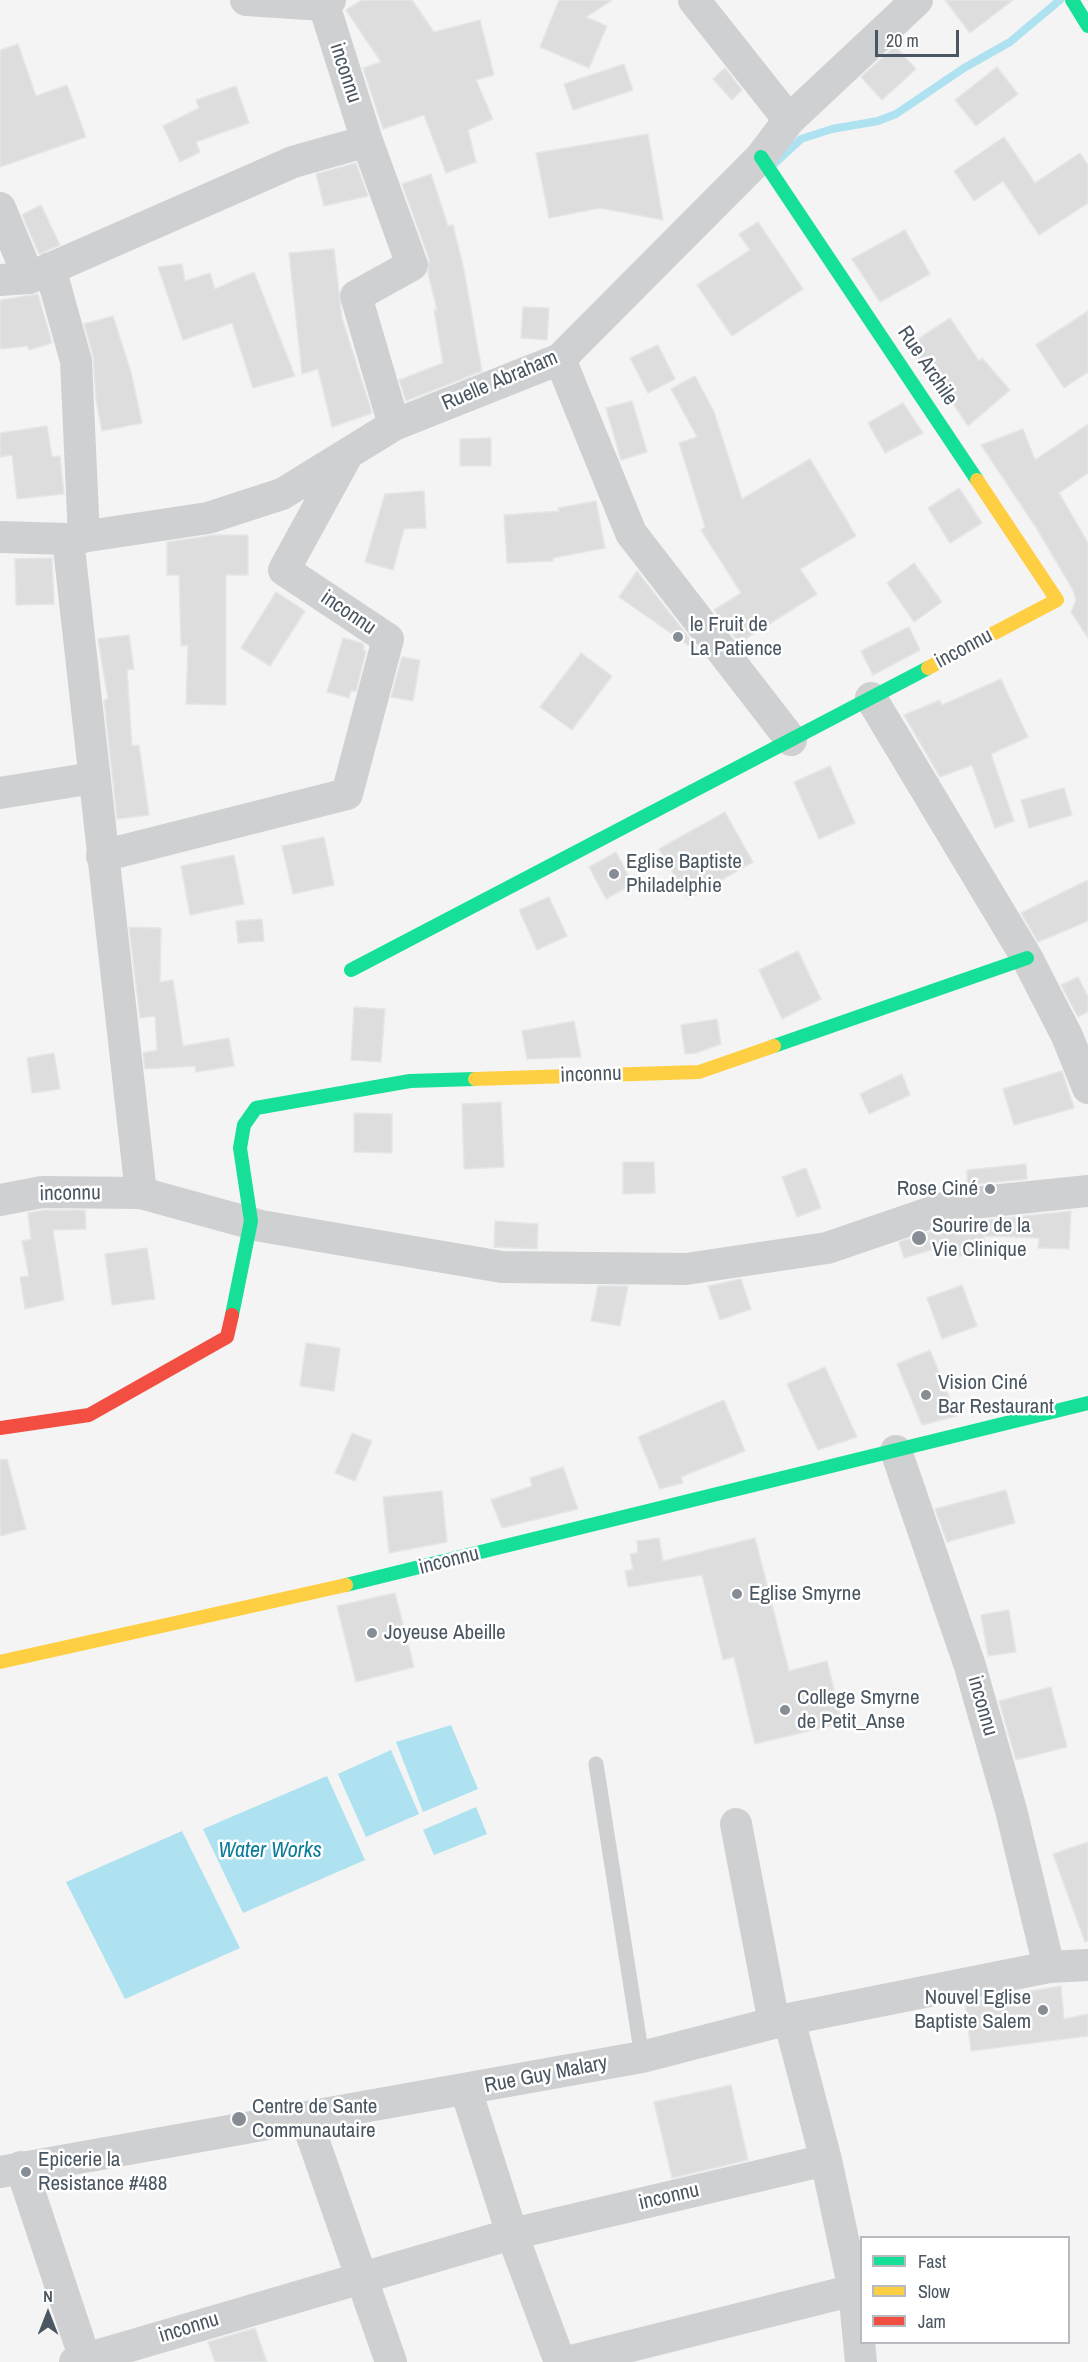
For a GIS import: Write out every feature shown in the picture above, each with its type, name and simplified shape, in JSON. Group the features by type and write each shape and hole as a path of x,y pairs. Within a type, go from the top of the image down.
{"street":[{"name":"inconnu","path":"246,0 327,3 367,141 412,265 356,296 394,425"},
{"path":"694,0 789,120"},
{"name":"Ruelle Abraham","path":"0,537 76,538 208,518 282,494 394,425 560,359 767,165 789,120 917,0"},
{"path":"1072,1 1088,26"},
{"path":"26,276 293,162 367,141"},
{"name":"Rue Archile","path":"767,165 1057,600"},
{"path":"0,208 26,276 76,361 76,538 93,778 141,1193"},
{"path":"560,359 631,533 791,740"},
{"name":"inconnu","path":"102,856 347,794 388,639 284,570 348,455"},
{"name":"inconnu","path":"351,970 1057,600"},
{"path":"871,698 1027,958 1078,1029 1088,1088"},
{"path":"0,793 93,778"},
{"name":"inconnu","path":"0,1428 89,1415 226,1337 251,1221 240,1148 244,1125 256,1108 410,1082 699,1072 1027,958"},
{"name":"inconnu","path":"0,1200 42,1192 141,1193 251,1221 261,1226 502,1267 686,1269 827,1248 953,1204 1088,1191"},
{"name":"inconnu","path":"0,1662 399,1573 1088,1403"},
{"name":"inconnu","path":"896,1451 970,1666 1011,1810 1048,1967"},
{"path":"736,1824 781,2021 826,2160 854,2290 861,2362"},
{"name":"Rue Guy Malary","path":"11,2170 306,2119 642,2057 781,2021 1048,1967 1088,1965"},
{"path":"466,2090 512,2234 560,2362"},
{"path":"306,2119 363,2276 391,2362"},
{"name":"inconnu","path":"11,2170 82,2361 363,2276 512,2234 826,2160"},
{"path":"567,2362 854,2290"}],"lane":[{"path":"596,1764 642,2057"}],"water":[{"path":"451,1725 478,1789 423,1812 396,1742"},
{"path":"391,1750 419,1814 366,1837 338,1774"},
{"name":"Water Works","path":"327,1776 365,1860 243,1913 203,1829"},
{"path":"476,1807 487,1834 434,1855 423,1830"},
{"path":"182,1831 240,1948 125,1999 66,1882"}],"building":[{"path":"362,0 412,0 434,32 480,20 494,75 476,80 493,119 468,130 476,162 446,173 424,115 383,129 363,68 381,62 346,10"},
{"path":"559,0 612,0 586,17 607,26 589,68 540,47"},
{"path":"945,0 1013,0 970,33"},
{"path":"18,44 36,96 67,85 86,137 0,167 0,50"},
{"path":"895,46 916,69 882,100 861,77"},
{"path":"624,64 633,90 573,110 564,84"},
{"path":"997,67 1018,94 976,126 955,100"},
{"path":"725,68 742,90 732,100 713,79"},
{"path":"236,86 249,123 196,142 200,152 180,162 163,126 199,108 196,100"},
{"path":"648,134 663,220 600,208 549,218 536,153"},
{"path":"1004,137 1035,183 1080,153 1088,165 1088,203 1039,235 1003,181 974,201 954,171"},
{"path":"356,163 368,196 324,206 316,174"},
{"path":"431,174 448,226 453,225 464,270 482,371 406,401 399,380 443,363 434,310 437,310 428,273 429,259 402,184"},
{"path":"41,205 60,245 39,254 22,215"},
{"path":"758,222 803,289 732,336 697,285 750,250 739,234"},
{"path":"905,230 930,274 880,302 852,259"},
{"path":"334,249 342,318 372,413 332,427 318,369 302,374 289,253"},
{"path":"182,264 185,281 210,273 215,289 254,272 295,376 253,388 232,323 183,340 158,267"},
{"path":"38,294 52,343 29,350 28,346 0,349 0,300"},
{"path":"523,307 549,308 547,340 521,338"},
{"path":"1088,311 1088,372 1064,388 1036,345"},
{"path":"113,316 131,372 142,423 102,431 96,400 93,356 84,324"},
{"path":"950,318 979,361 982,358 1010,390 968,426 929,368 926,370 909,345"},
{"path":"658,345 675,379 648,393 630,358"},
{"path":"695,376 714,412 742,499 810,459 856,536 800,569 817,594 739,643 714,610 741,593 701,530 705,527 679,443 697,437 671,389"},
{"path":"632,401 647,452 621,460 606,408"},
{"path":"903,403 923,433 885,453 868,423"},
{"path":"1088,424 1088,473 1059,493 1088,543 1088,638 1071,612 1076,600 1073,590 1037,529 981,445 1023,429 1035,460"},
{"path":"47,426 52,457 60,456 64,494 17,499 12,455 0,457 0,433"},
{"path":"491,438 491,466 460,466 460,439"},
{"path":"959,488 982,523 950,543 928,508"},
{"path":"424,491 426,528 404,529 393,570 365,562 385,494"},
{"path":"596,501 605,548 553,558 553,561 507,563 504,515 559,511 558,508"},
{"path":"215,535 248,535 248,575 226,575 226,705 186,704 188,645 181,646 179,575 167,575 167,542"},
{"path":"52,558 54,604 16,605 15,559"},
{"path":"914,563 942,602 914,622 887,583"},
{"path":"637,571 697,648 695,650 619,597"},
{"path":"276,592 305,611 270,666 241,648"},
{"path":"909,627 920,650 873,675 861,651"},
{"path":"129,635 134,669 127,670 132,746 139,745 149,815 117,819 104,700 108,699 98,639"},
{"path":"343,638 362,643 363,650 366,651 356,691 351,691 349,698 327,692"},
{"path":"581,653 612,676 572,730 540,707"},
{"path":"402,657 420,660 413,701 391,697"},
{"path":"1001,679 1028,737 991,754 1014,821 995,828 972,765 940,777 904,715 940,700 942,705"},
{"path":"830,766 855,823 819,839 794,782"},
{"path":"1064,788 1072,815 1029,828 1021,800"},
{"path":"725,812 753,862 688,899 659,849"},
{"path":"324,837 334,885 293,894 282,846"},
{"path":"616,852 633,884 606,899 589,867"},
{"path":"234,855 244,904 190,915 181,866"},
{"path":"1088,880 1088,921 1038,942 1021,913"},
{"path":"549,897 567,936 537,950 519,910"},
{"path":"262,919 264,941 238,943 236,921"},
{"path":"129,927 161,928 160,982 173,980 183,1046 229,1038 234,1066 196,1072 195,1066 145,1069 143,1053 157,1050 155,1016 140,1018"},
{"path":"798,951 821,999 782,1019 759,970"},
{"path":"1078,977 1088,997 1088,1012 1078,1017 1061,985"},
{"path":"354,1007 385,1009 381,1062 351,1060"},
{"path":"717,1019 721,1044 696,1053 685,1054 681,1025"},
{"path":"574,1021 581,1057 527,1059 522,1031"},
{"path":"54,1053 60,1089 32,1093 27,1058"},
{"path":"1062,1071 1074,1108 1014,1125 1003,1089"},
{"path":"902,1074 910,1095 869,1114 860,1094"},
{"path":"501,1102 504,1167 464,1169 462,1104"},
{"path":"354,1113 392,1114 392,1153 354,1152"},
{"path":"623,1162 654,1162 655,1193 623,1194"},
{"path":"1026,1164 1027,1179 967,1185 967,1170"},
{"path":"806,1168 821,1208 797,1217 782,1177"},
{"path":"44,1210 85,1210 86,1229 53,1230 64,1300 25,1309 20,1277 29,1276 22,1241 31,1239 28,1213"},
{"path":"1071,1211 1069,1249 1038,1248 1039,1238 984,1236 985,1254 945,1257 945,1246 904,1258 899,1242 957,1223"},
{"path":"495,1221 538,1224 537,1249 494,1247"},
{"path":"147,1248 155,1299 112,1305 105,1254"},
{"path":"741,1279 751,1309 720,1320 708,1286"},
{"path":"962,1285 977,1326 942,1339 927,1298"},
{"path":"598,1286 628,1286 620,1326 591,1321"},
{"path":"306,1343 340,1348 334,1391 300,1386"},
{"path":"930,1350 957,1416 922,1425 897,1364"},
{"path":"825,1367 857,1437 818,1450 787,1384"},
{"path":"724,1400 745,1451 681,1477 683,1483 660,1489 638,1437"},
{"path":"352,1433 372,1441 355,1481 335,1473"},
{"path":"7,1459 26,1529 0,1536 0,1460"},
{"path":"563,1467 578,1509 502,1528 491,1500 532,1486 530,1478"},
{"path":"1006,1490 1015,1523 947,1542 935,1509"},
{"path":"442,1491 447,1542 389,1553 383,1497"},
{"path":"659,1538 663,1561 755,1538 789,1671 827,1661 842,1723 755,1744 734,1657 723,1660 702,1575 628,1587 625,1571 633,1569 630,1554 638,1553 637,1541"},
{"path":"395,1593 414,1667 356,1682 337,1606"},
{"path":"1009,1610 1016,1652 988,1656 981,1615"},
{"path":"1051,1687 1067,1747 1016,1760 999,1701"},
{"path":"1088,1842 1088,1941 1085,1942 1053,1854"},
{"path":"1061,1986 1064,2019 1088,2014 1088,2036 971,2051 965,2002"},
{"path":"731,2085 748,2160 672,2178 654,2102"},
{"path":"255,2328 267,2362 215,2362 208,2342"}],"waterway":[{"path":"774,164 801,139 832,129 878,121 896,114 964,68 1010,42 1060,0"}],"traffic: fast":[{"path":"1072,0 1088,26"},
{"path":"761,157 977,480"},
{"path":"351,970 928,668"},
{"path":"774,1046 1027,958"},
{"path":"232,1315 251,1221 240,1148 244,1125 256,1108 410,1081 475,1079"},
{"path":"346,1585 1088,1403"}],"traffic: slow":[{"path":"928,668 1057,600 977,480"},
{"path":"475,1079 699,1072 774,1046"},
{"path":"0,1662 346,1585"}],"traffic: jam":[{"path":"0,1428 89,1415 227,1337 232,1315"}],"place":[{"name":"le Fruit de La Patience","path":"678,637"},
{"name":"Eglise Baptiste Philadelphie","path":"614,874"},
{"name":"Rose Ciné","path":"990,1189"},
{"name":"Sourire de la Vie Clinique","path":"919,1238"},
{"name":"Vision Ciné Bar Restaurant","path":"926,1395"},
{"name":"Eglise Smyrne","path":"737,1594"},
{"name":"Joyeuse Abeille","path":"372,1633"},
{"name":"College Smyrne de Petit_Anse","path":"785,1710"},
{"name":"Nouvel Eglise Baptiste Salem","path":"1043,2010"},
{"name":"Centre de Sante Communautaire","path":"239,2119"},
{"name":"Epicerie la Resistance #488","path":"26,2172"}]}
